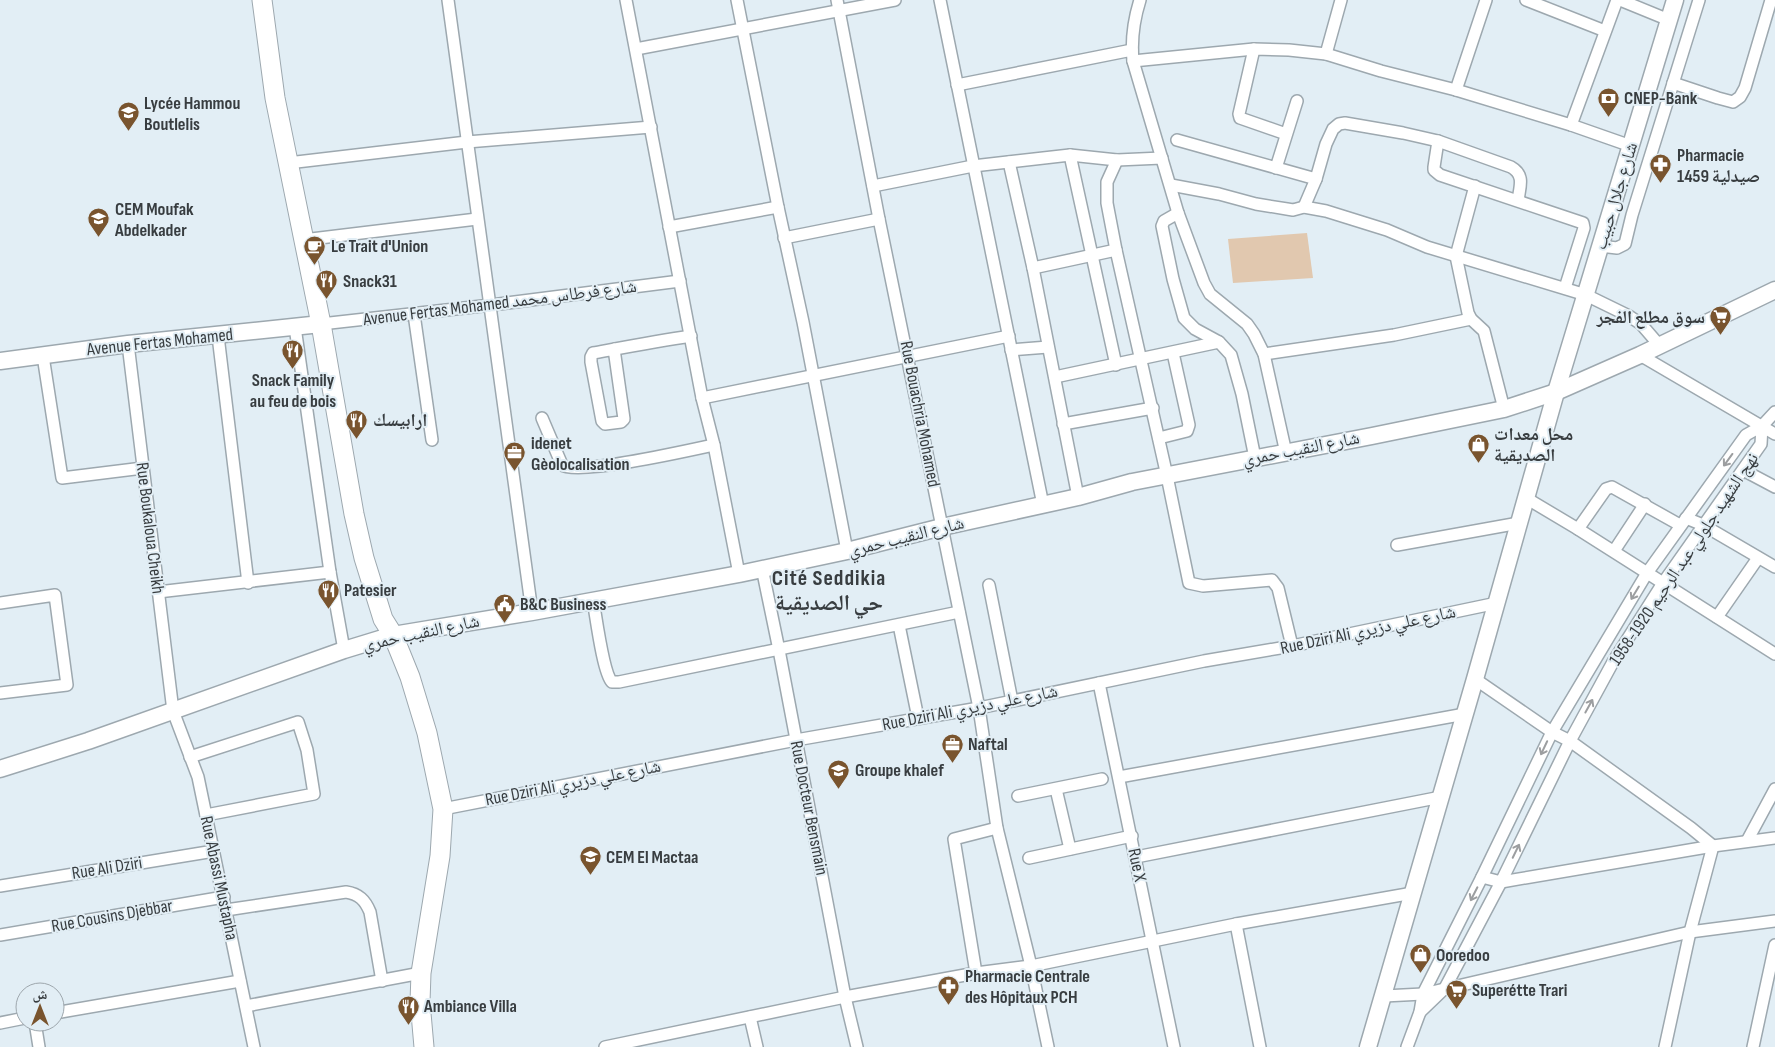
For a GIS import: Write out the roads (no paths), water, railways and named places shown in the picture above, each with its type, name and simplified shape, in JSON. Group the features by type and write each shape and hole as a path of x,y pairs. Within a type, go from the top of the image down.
{"main road":[{"path":"262,0 275,98 320,324 354,514 364,558 383,619 393,634 410,677 427,733 444,809 440,856 421,973 420,1002 424,1047"},
{"name":"شارع جلال حبيب","path":"1368,1047 1556,392 1675,0"},
{"name":"شارع النقيب حمري","path":"0,769 393,634 532,612 739,574 1078,497 1132,482 1504,409 1556,392 1660,346 1775,290"},
{"name":"Avenue Fertas Mohamed","path":"0,361 128,344 320,324"}],"street":[{"path":"448,0 532,612"},
{"path":"626,0 702,398 714,445 739,574"},
{"path":"737,0 784,238 803,322 847,551"},
{"path":"636,49 744,29 838,6 894,0"},
{"path":"940,0 1043,505"},
{"path":"1140,0 1135,21 1132,55 1178,213 1204,283 1210,294 1247,324 1264,354 1286,453"},
{"path":"1326,54 1340,0"},
{"path":"1456,90 1486,0"},
{"path":"1526,0 1605,30"},
{"path":"1571,125 1605,30 1618,0 1669,20"},
{"path":"1600,246 1617,248 1625,244 1632,215 1699,0"},
{"path":"1673,83 1734,102 1740,97 1745,88 1771,0"},
{"name":"Rue Bouachria Mohamed","path":"838,6 978,708 997,828 1031,966 1048,1047"},
{"path":"958,85 1132,55 1254,49 1289,50 1326,54 1381,71 1456,90 1571,125 1631,146"},
{"path":"1254,49 1239,114 1240,118 1286,134"},
{"path":"1276,168 1297,101"},
{"path":"1304,207 1316,179 1326,144 1334,129 1339,124 1345,123 1438,141 1515,169 1521,176 1518,200"},
{"path":"288,162 467,142 651,127"},
{"path":"1177,140 1316,179"},
{"path":"1438,141 1434,170 1440,175 1583,223 1584,228 1565,288"},
{"path":"873,186 973,166 1070,155 1117,160 1162,158"},
{"path":"1070,155 1116,365"},
{"path":"1117,160 1107,182 1116,250 1153,408 1189,582 1203,586 1272,580 1278,588 1292,646"},
{"path":"1009,162 1033,268 1078,497"},
{"path":"1171,185 1219,194 1256,204 1293,210 1304,207 1326,211 1387,230 1427,247 1565,288 1586,295 1629,316 1641,324 1660,346"},
{"path":"1474,186 1456,256 1466,305 1471,319 1484,331 1504,409"},
{"path":"669,227 778,206"},
{"path":"1178,213 1164,221 1162,226 1173,280 1184,318 1194,329 1220,342 1231,355 1242,394 1255,458"},
{"path":"784,238 879,219"},
{"path":"303,240 477,220"},
{"path":"1033,268 1116,250"},
{"name":"Avenue Fertas Mohamed شارع فرطاس محمد","path":"320,324 680,281"},
{"path":"414,314 432,440"},
{"path":"1264,354 1394,335 1471,319"},
{"path":"295,327 330,572 344,650"},
{"path":"218,336 248,583"},
{"path":"614,349 624,416 621,422 605,424 602,421 590,360 593,353 614,349 691,336"},
{"path":"702,398 1009,336"},
{"path":"1054,378 1220,342"},
{"name":"Rue Boukaloua Cheikh","path":"128,344 173,711"},
{"path":"1011,350 1048,347"},
{"path":"1159,438 1187,431 1189,425 1173,353"},
{"path":"1640,355 1775,434"},
{"path":"43,356 62,478 143,468"},
{"path":"1063,424 1153,408"},
{"path":"1762,426 1775,412"},
{"path":"542,418 562,465 568,468 602,466 714,445"},
{"name":"نهج الشهيد جلولي عبد الرحيم 1920-1958","path":"1445,988 1501,882 1570,741 1613,662 1664,582 1761,444 1762,426"},
{"name":"نهج الشهيد جلولي عبد الرحيم 1920-1958","path":"1420,1012 1423,994 1552,732 1647,573 1746,435 1762,426"},
{"path":"1743,470 1775,487"},
{"path":"1578,529 1609,487 1616,488 1645,504 1683,521 1703,525 1775,567"},
{"path":"1526,498 1664,582 1775,654"},
{"path":"1614,551 1645,504"},
{"path":"1397,545 1519,523"},
{"path":"1717,617 1758,558"},
{"name":"Rue Docteur Bensmain","path":"762,568 845,997 857,1047"},
{"path":"158,592 330,572"},
{"path":"989,585 1012,701"},
{"path":"0,603 55,595 67,685 0,693"},
{"path":"593,600 604,660 608,677 612,682 779,650 959,612"},
{"name":"Rue Dziri Ali شارع علي دزيري","path":"444,809 796,740 978,708 1292,646 1496,603"},
{"path":"899,625 918,718"},
{"path":"1597,655 1613,662"},
{"path":"1475,679 1552,732 1570,741 1683,822 1713,846"},
{"name":"Rue X","path":"1099,683 1174,1047"},
{"name":"Rue Abassi Mustapha","path":"173,711 198,776 254,1047"},
{"path":"1119,777 1465,714"},
{"path":"190,757 298,722 307,750 314,794 206,815"},
{"path":"1018,796 1102,779"},
{"path":"1056,789 1070,849"},
{"path":"1747,841 1775,789"},
{"path":"1136,857 1441,797"},
{"path":"976,973 954,839 997,828"},
{"path":"1029,858 1132,836"},
{"path":"1482,877 1501,882 1713,846 1775,838"},
{"path":"1664,1047 1690,932 1713,846"},
{"name":"Rue Ali Dziri","path":"0,886 214,851"},
{"path":"226,910 346,892 353,893 365,901 370,912 382,981"},
{"path":"605,1047 845,997 976,973 1031,966 1236,924 1413,893"},
{"name":"Rue Cousins Djebbar","path":"0,935 224,897"},
{"path":"1384,996 1423,994 1690,932 1775,921"},
{"path":"1236,924 1260,1047"},
{"path":"1753,1047 1772,980 1775,945"},
{"path":"246,1006 421,973"},
{"path":"65,1011 240,981"},
{"path":"1407,1047 1420,1012 1445,988"},
{"path":"750,1017 757,1047"},
{"path":"0,1023 15,1020"},
{"path":"36,1032 39,1047"}],"place":[{"name":"CNEP-Bank","path":"1608,117"},
{"name":"Lycée Hammou Boutlelis","path":"128,132"},
{"name":"Pharmacie 1459 صيدلية","path":"1661,184"},
{"name":"CEM Moufak Abdelkader","path":"99,238"},
{"name":"Le Trait d'Union","path":"315,265"},
{"name":"Snack31","path":"327,300"},
{"name":"سوق مطلع الفجر","path":"1721,336"},
{"name":"Snack Family au feu de bois","path":"293,369"},
{"name":"ارابيسك","path":"357,439"},
{"name":"محل معدات الصديقية","path":"1478,463"},
{"name":"idenet Gèolocalisation","path":"515,472"},
{"name":"Patesier","path":"328,609"},
{"name":"B&C Business","path":"504,623"},
{"name":"Naftal","path":"952,763"},
{"name":"Groupe khalef","path":"839,789"},
{"name":"CEM El Mactaa","path":"590,876"},
{"name":"Ooredoo","path":"1420,974"},
{"name":"Pharmacie Centrale des Hôpitaux PCH","path":"949,1005"},
{"name":"Superétte Trari","path":"1456,1009"},
{"name":"Ambiance Villa","path":"408,1025"}],"district":[{"name":"Cité Seddikia حي الصديقية","path":"829,590"}]}
